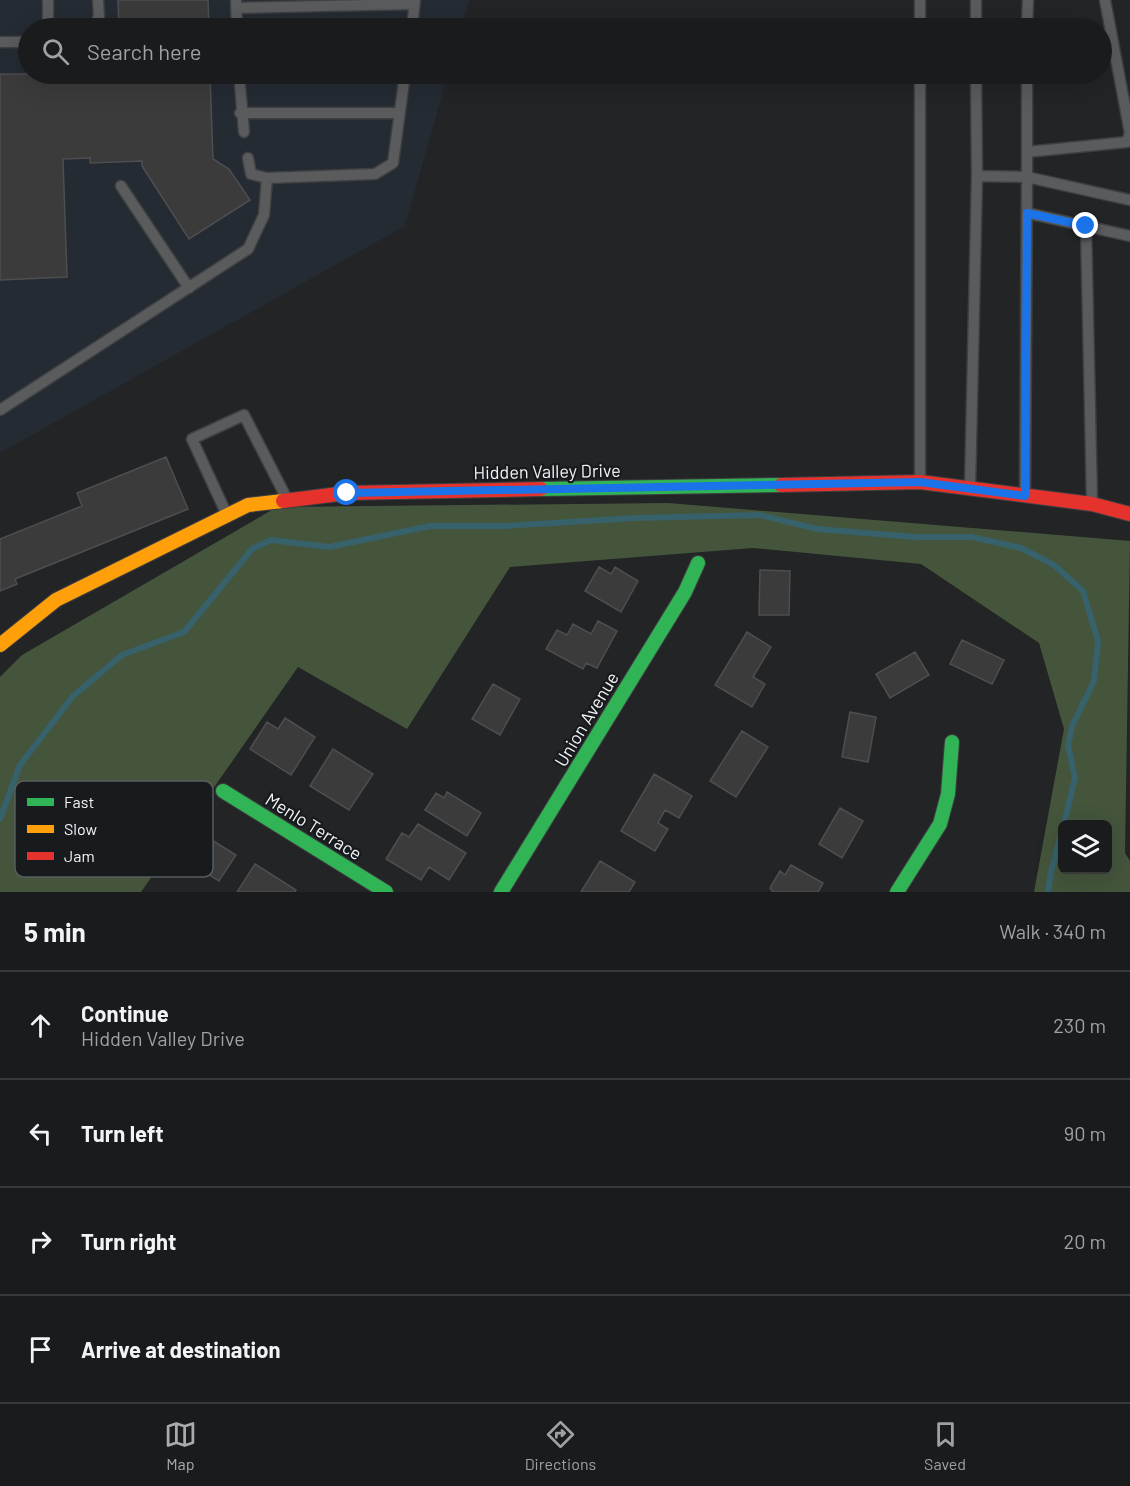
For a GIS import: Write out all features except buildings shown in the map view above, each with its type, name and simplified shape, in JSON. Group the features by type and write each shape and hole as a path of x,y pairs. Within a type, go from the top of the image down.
{"street":[{"name":"Hidden Valley Drive","path":"0,645 56,600 248,505 347,493 920,482 1092,504 1130,514"},
{"name":"Union Avenue","path":"501,892 685,592 698,563"},
{"path":"897,892 940,824 948,794 952,742"},
{"name":"Menlo Terrace","path":"223,791 386,892"}],"lane":[{"path":"48,0 48,18"},
{"path":"98,0 98,18"},
{"path":"920,0 920,18"},
{"path":"976,0 976,18"},
{"path":"1027,18 1028,0"},
{"path":"1105,0 1108,18"},
{"path":"236,4 415,2 413,18"},
{"path":"1027,152 1127,142 1130,133 1112,37"},
{"path":"0,42 18,42"},
{"path":"239,84 243,132"},
{"path":"248,158 251,174 267,178 375,174 393,163 403,84"},
{"path":"920,84 920,482"},
{"path":"970,489 977,176 976,84"},
{"path":"1025,496 1027,84"},
{"path":"240,113 398,113"},
{"path":"977,176 1027,177 1130,200"},
{"path":"0,410 248,249 264,215 267,178"},
{"path":"121,186 189,288"},
{"path":"1027,213 1130,236"},
{"path":"1086,226 1092,504"},
{"path":"227,515 192,439 244,415 288,500"}],"shaded area":[{"path":"0,0 469,0 464,18 18,18 18,84 445,84 405,226 0,453"}],"green space":[{"path":"668,503 1130,541 1125,853 1130,861 1130,892 1034,892 1064,729 1039,643 921,564 753,548 510,567 407,729 298,667 213,789 213,781 15,781 15,877 151,877 141,892 0,892 0,677 22,655 277,507"}],"waterway":[{"path":"0,819 20,765 73,696 122,655 184,632 252,549 271,540 329,547 430,526 504,526 635,518 760,515 817,529 915,537 972,537 1021,548 1054,565 1083,591 1098,641 1094,681 1072,726 1068,746 1075,778 1065,820"},
{"path":"1048,892 1058,845"}],"traffic: fast":[{"path":"541,489 781,485"},
{"path":"501,892 685,592 698,563"},
{"path":"897,892 940,824 948,794 952,742"},
{"path":"223,791 386,892"}],"traffic: slow":[{"path":"0,645 56,600 248,505 283,501"}],"traffic: jam":[{"path":"781,485 920,482 1092,504 1130,514"},
{"path":"283,501 347,493 541,489"}],"route":[{"path":"347,493 920,482 1025,496 1027,213 1086,226"}]}
